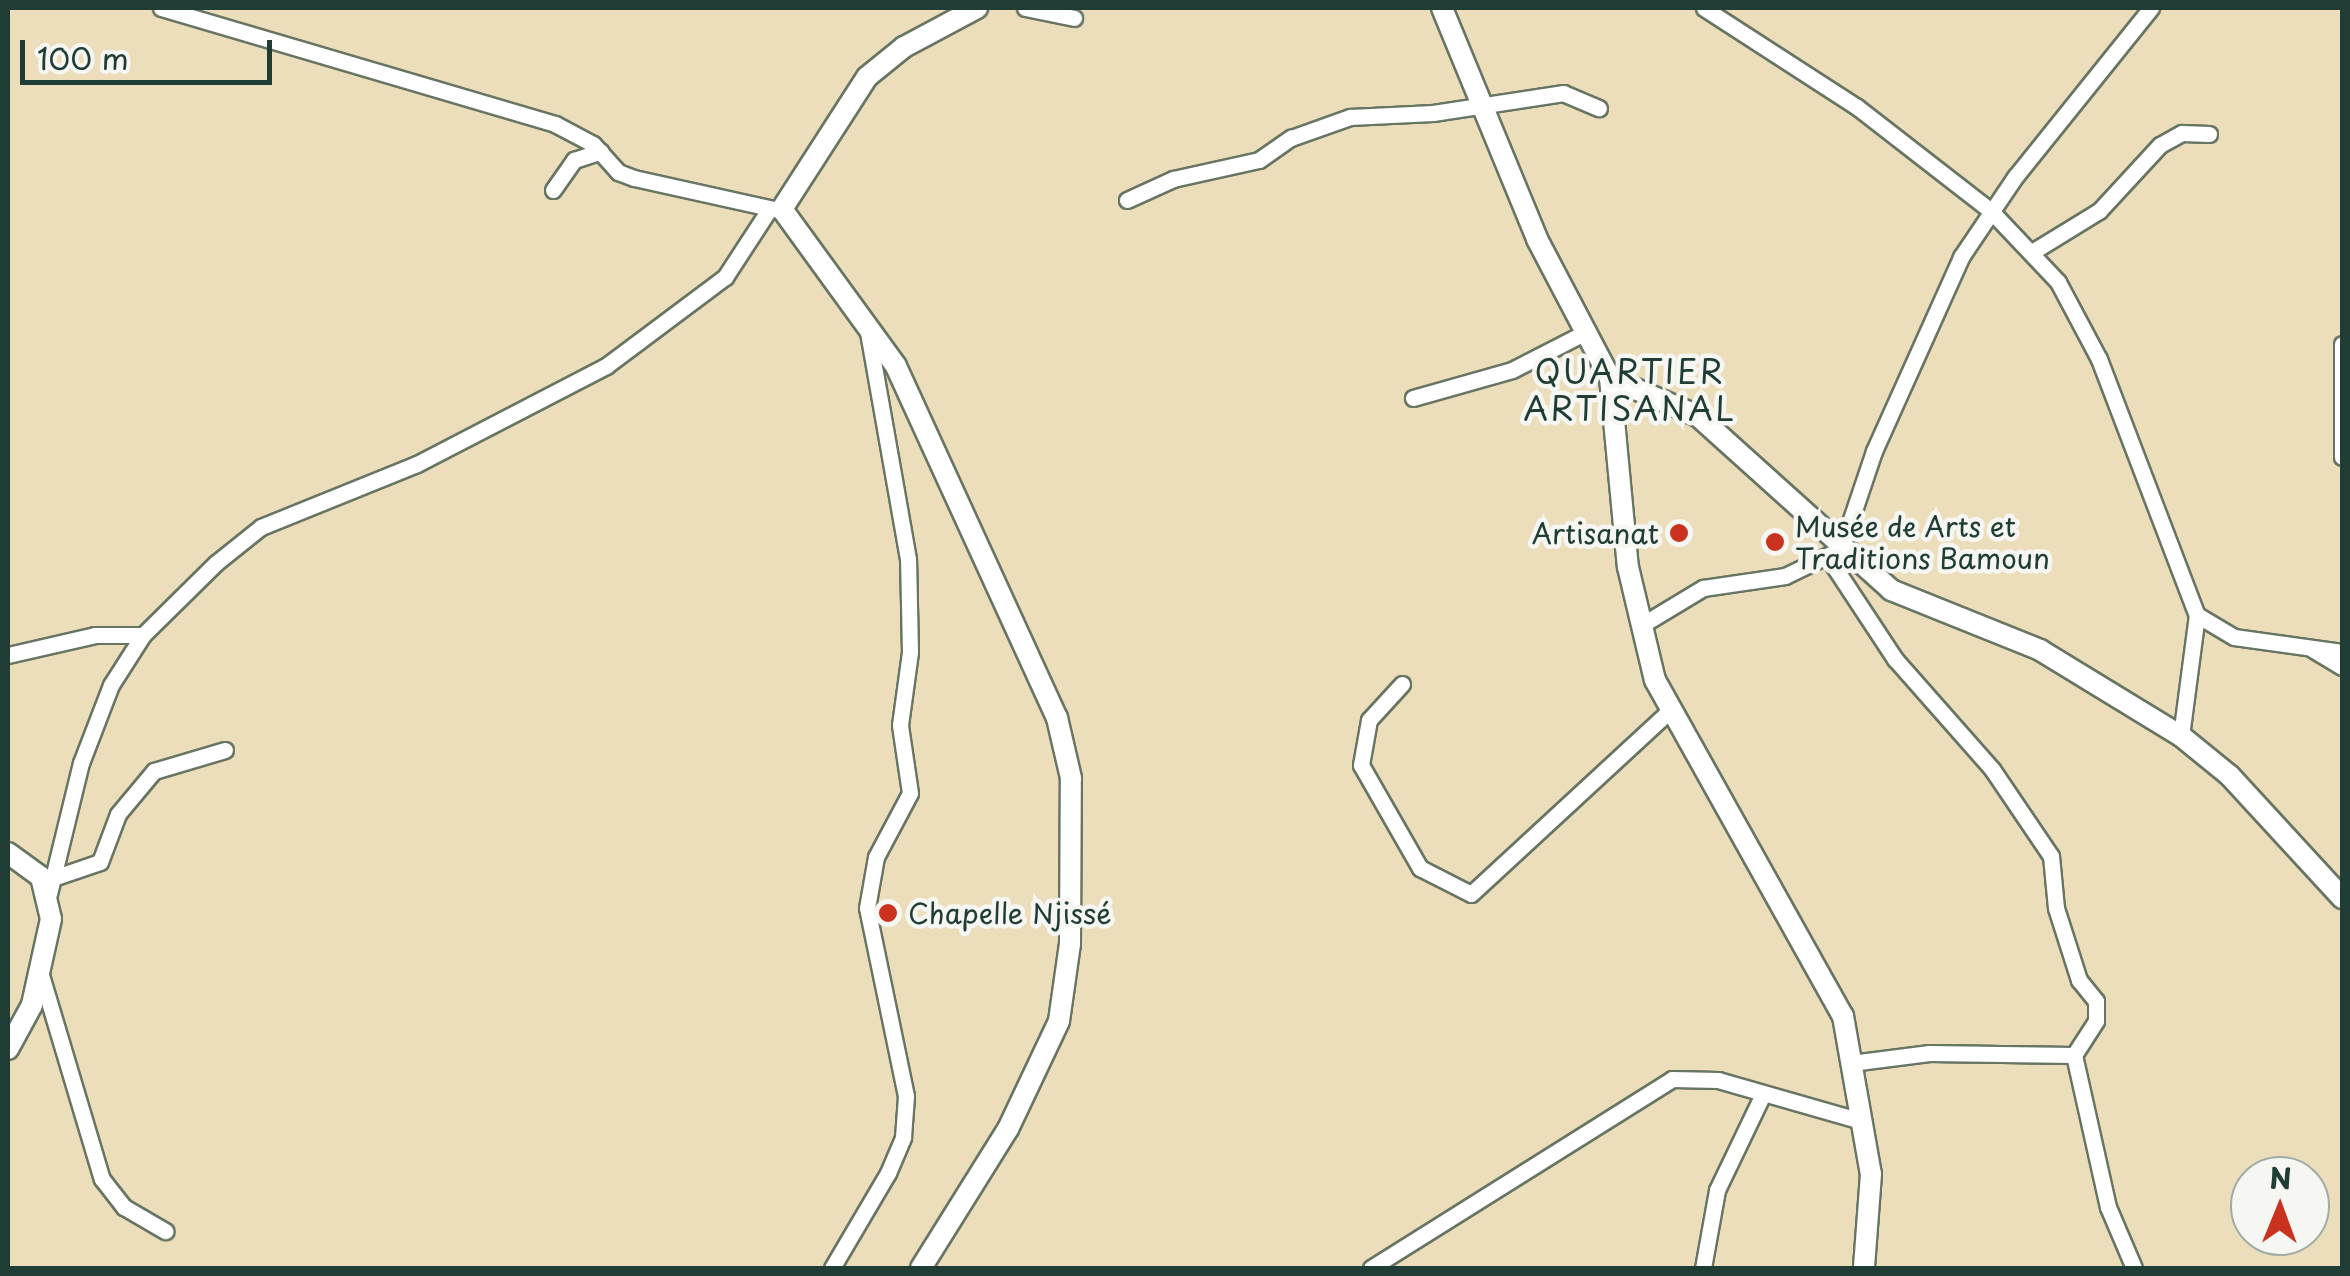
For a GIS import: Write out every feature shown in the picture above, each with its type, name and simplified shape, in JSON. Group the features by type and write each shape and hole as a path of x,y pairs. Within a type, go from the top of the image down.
{"street":[{"path":"161,8 554,124 601,151 618,172 634,178 775,210 866,322 896,366 966,509 1057,718 1071,778 1070,944 1059,1021 1008,1129 922,1268"},
{"path":"8,1050 41,976 52,885 81,763 110,685 143,635 261,527 417,464 606,366 725,276 866,77 904,46 977,8"},
{"path":"1025,8 1074,18"},
{"path":"1442,8 1582,334 1610,378 1616,473 1640,626 1668,712 1828,984 1851,1062 1861,1121 1872,1220 1864,1268"},
{"path":"1705,8 1857,107 1990,210 2058,282 2099,358 2197,615 2181,736"},
{"path":"1640,626 1703,588 1785,576 1835,554 1874,451 1960,258 1990,210 2150,8"},
{"path":"1127,200 1173,179 1259,160 1291,138 1350,117 1563,93 1599,108"},
{"path":"2032,252 2099,212 2160,145 2182,134 2208,134"},
{"path":"554,190 574,160 601,151"},
{"path":"832,1268 888,1173 903,1137 906,1096 867,908 872,868 910,792 900,725 910,652 908,559 866,322"},
{"path":"1412,398 1512,370 1582,334"},
{"path":"2342,344 2342,457"},
{"path":"1610,378 1698,416 1835,554 1891,590 2040,650 2181,736 2230,776 2342,898"},
{"path":"1835,554 1895,659 2014,796 2050,856 2056,908 2080,980 2096,1001 2096,1020 2074,1055 2108,1206 2134,1268"},
{"path":"2197,615 2234,637 2342,652"},
{"path":"8,655 95,635 143,635"},
{"path":"2312,649 2342,667"},
{"path":"1402,684 1369,720 1362,765 1420,868 1472,894 1668,712"},
{"path":"52,885 100,862 118,814 154,771 225,750"},
{"path":"8,853 52,885"},
{"path":"41,976 102,1180 124,1206 166,1231"},
{"path":"1851,1062 1930,1053 2074,1055"},
{"path":"1370,1268 1672,1080 1718,1080 1861,1121"},
{"path":"1702,1268 1717,1190 1764,1094"}],"place":[{"name":"Artisanat","path":"1679,533"},
{"name":"Musée de Arts et Traditions Bamoun","path":"1775,542"},
{"name":"Chapelle Njissé","path":"888,913"}],"district":[{"name":"QUARTIER ARTISANAL","path":"1630,390"}]}
